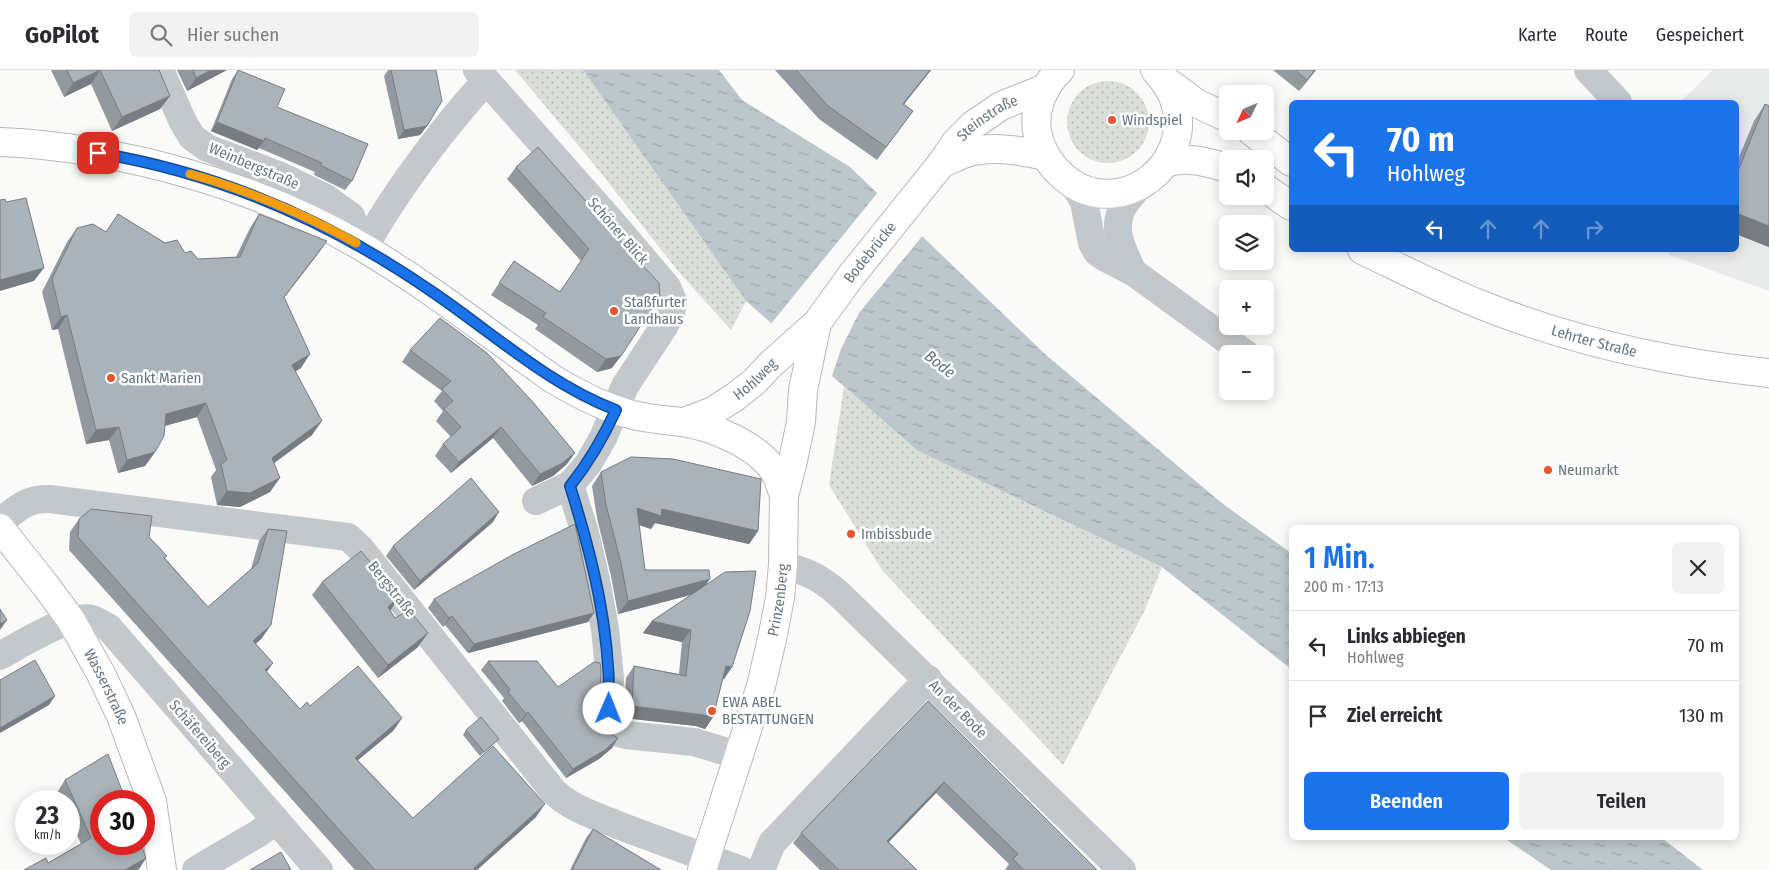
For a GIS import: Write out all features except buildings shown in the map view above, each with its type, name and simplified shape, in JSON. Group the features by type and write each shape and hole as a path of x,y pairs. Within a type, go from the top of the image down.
{"main road":[{"path":"1159,75 1196,103 1219,114"},
{"path":"1053,79 1039,102 1037,119 1038,134 1045,156 1061,176 1074,185 1085,190 1109,194 1138,187 1154,177 1166,163 1173,149 1177,134 1178,119 1176,105 1172,93 1159,75"},
{"name":"Steinstraße","path":"933,174 956,142 973,125 1001,106 1053,79"},
{"path":"1263,140 1289,160"},
{"name":"Hohlweg","path":"0,142 63,148 115,156 196,176 303,216 364,248 434,293 553,379 586,398 632,415 684,422 742,442 766,460 776,473 784,496"},
{"name":"Steinstraße","path":"933,174 963,154 982,151 1015,150 1045,156"},
{"path":"1166,163 1179,158 1219,166"},
{"name":"Bodebrücke","path":"817,323 851,276 933,174"},
{"path":"1274,194 1289,205"},
{"name":"Lehrter Straße","path":"1366,252 1479,304 1580,339 1659,357 1736,370 1769,373"},
{"name":"Lehrter Straße","path":"1394,252 1428,282"},
{"name":"Hohlweg","path":"684,422 713,411 735,397 754,382 771,364 817,323"},
{"name":"Prinzenberg","path":"704,864 740,756 761,686 772,639 780,598 783,565 784,496 792,466 803,390 817,323"},
{"name":"Wasserstraße","path":"0,528 71,620 101,674 121,716 152,801 162,870"}],"street":[{"name":"Weinbergstraße","path":"160,70 183,122 192,137 207,148 281,176 326,198 351,216 364,248"},
{"path":"1588,70 1616,100"},
{"path":"364,248 377,224 419,163 471,97 482,76"},
{"name":"Schöner Blick","path":"482,76 667,287 673,301 671,313 665,325 625,386 603,438 588,464 570,486"},
{"path":"1074,185 1084,202 1092,243 1097,252 1133,272 1234,345"},
{"path":"1133,272 1119,244 1118,229 1123,207 1138,187"},
{"path":"536,501 570,486 585,533 605,629 610,678 608,724 614,732 694,742 740,756"},
{"name":"Bergstraße","path":"0,522 24,503 36,498 50,498 348,537 360,548 562,800 704,864 741,870"},
{"name":"An der Bode","path":"783,565 809,573 825,581 928,679 1122,870"},
{"name":"Schäfereiberg","path":"71,620 91,618 109,628 318,870"},
{"path":"0,656 71,620"},
{"path":"761,870 772,843 928,679"},
{"path":"196,870 275,821"}],"shaded area":[{"path":"515,70 583,70 746,301 731,330 678,271 593,163"},
{"path":"1713,70 1769,70 1769,291 1669,255 1668,252 1739,252 1739,100 1682,100"},
{"path":"1108,81 1124,84 1137,93 1146,106 1149,122 1146,138 1137,151 1124,160 1108,163 1092,160 1079,151 1070,138 1067,122 1070,106 1079,93 1092,84"},
{"path":"844,387 918,451 1162,567 1145,610 1063,765 882,570 829,485"}],"water":[{"name":"Bode","path":"583,70 719,70 742,100 850,167 1046,355 1223,504 1289,552 1289,667 1162,567 918,451 746,301"},
{"path":"1507,840 1665,840 1703,870 1551,870"}],"pier":[{"path":"879,191 924,234 859,313 841,349 831,379 770,325"}],"slow traffic":[{"path":"190,174 273,204 311,220 356,243"}],"place":[{"name":"Windspiel","path":"1112,120"},
{"name":"Staßfurter Landhaus","path":"614,311"},
{"name":"Sankt Marien","path":"111,378"},
{"name":"Neumarkt","path":"1548,470"},
{"name":"Imbissbude","path":"851,534"},
{"name":"EWA ABEL BESTATTUNGEN","path":"712,711"}],"route":[{"path":"98,153 157,165 196,176 311,220 364,248 396,268 434,293 553,379 574,392 616,410 588,464 570,486 585,533 605,629 610,678 609,709"}]}
